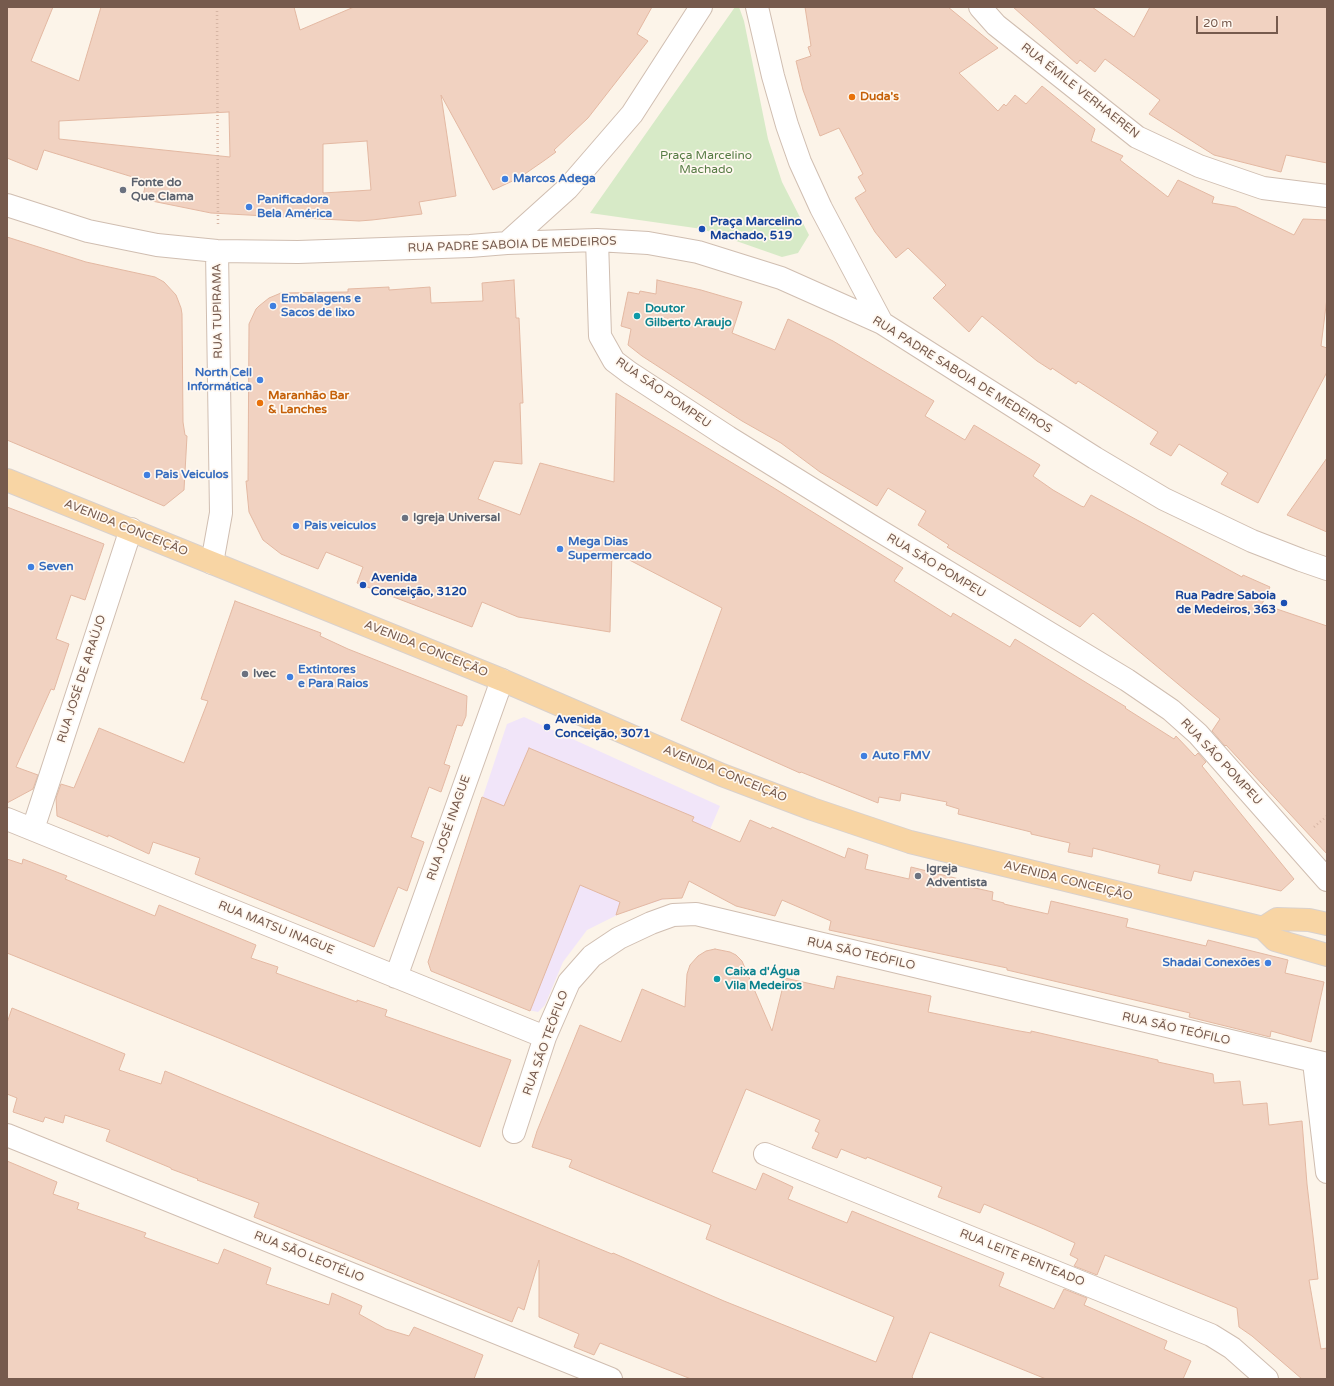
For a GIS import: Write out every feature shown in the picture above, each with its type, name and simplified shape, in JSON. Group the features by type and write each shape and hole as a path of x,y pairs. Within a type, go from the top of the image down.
{"main road":[{"name":"AVENIDA CONCEIÇÃO","path":"7,480 502,680 722,775 812,809 910,842 1263,928 1275,940 1327,955"},
{"path":"1263,928 1277,919 1310,920 1327,924"}],"street":[{"path":"507,243 568,188 632,114 701,7"},
{"path":"757,7 786,125 800,162 821,208 882,323"},
{"name":"RUA ÉMILE VERHAEREN","path":"980,7 996,25 1137,137 1199,166 1263,188 1327,196"},
{"name":"RUA PADRE SABOIA DE MEDEIROS","path":"7,206 88,232 165,246 217,251 298,252 597,240 648,243 684,248 781,278 882,323 1095,458 1164,499 1252,541 1327,569"},
{"name":"RUA SÃO POMPEU","path":"597,240 600,336 614,361 728,437 976,590 1127,680 1171,710 1198,734 1327,880"},
{"name":"RUA TUPIRAMA","path":"212,563 221,513 217,251"},
{"name":"RUA JOSÉ DE ARAÚJO","path":"33,830 131,529"},
{"name":"RUA JOSÉ INAGUE","path":"396,977 502,680"},
{"name":"RUA MATSU INAGUE","path":"7,819 546,1038"},
{"name":"RUA SÃO TEÓFILO","path":"514,1132 546,1038 569,982 592,956 619,938 651,923 673,915 696,914 1321,1063"},
{"path":"1321,1063 1327,1172"},
{"name":"RUA SÃO LEOTÉLIO","path":"7,1136 611,1379"},
{"name":"RUA LEITE PENTEADO","path":"766,1154 1211,1335 1232,1348 1267,1379"}],"path":[{"path":"217,7 219,217 217,251"}],"shaded area":[{"path":"524,717 720,806 681,897 668,898 619,914 587,930 563,962 545,1005 538,1012 528,1010 428,962 507,724"}],"green space":[{"name":"Praça Marcelino Machado","path":"735,7 739,7 744,21 768,139 782,182 809,235 798,253 782,257 702,229 590,213"}],"building":[{"path":"7,7 53,7 31,61 79,81 101,7 294,7 300,30 354,7 652,7 637,34 648,41 588,118 554,150 556,152 519,178 493,190 441,95 456,196 419,202 422,214 359,221 211,213 142,199 146,183 135,181 136,178 44,150 37,170 7,158","holes":["229,112 230,157 59,139 59,121","367,141 371,190 323,193 323,144"]},
{"path":"805,7 948,7 998,48 959,73 998,111 1004,104 1006,106 1015,95 1026,104 1042,86 1095,129 1091,141 1123,156 1120,160 1168,197 1178,180 1214,197 1212,203 1236,207 1294,235 1303,219 1327,220 1327,298 1321,346 1327,348 1327,372 1258,503 1221,484 1228,473 1179,444 1171,456 1150,444 1158,432 1078,381 1076,384 1052,368 1051,370 1037,361 982,316 969,332 933,298 946,285 908,248 896,258 875,232 855,198 866,191 858,177 863,174 839,128 820,136 803,90 796,61 811,56 808,47 811,46"},
{"path":"1013,7 1092,7 1134,37 1150,7 1327,7 1327,163 1286,155 1281,172 1214,155 1149,114 1160,100 1105,59 1095,72 1080,60 1077,64"},
{"path":"7,237 86,262 155,277 164,282 176,295 182,314 183,422 185,435 187,436 184,490 164,506 7,440"},
{"path":"514,280 516,318 519,318 523,403 520,403 522,464 494,461 478,499 520,515 540,463 614,482 616,393 903,568 894,581 951,617 953,613 1010,647 1015,639 1126,707 1125,708 1174,739 1176,736 1195,756 1198,753 1206,762 1202,766 1294,879 1281,891 1194,871 1191,881 1158,873 1160,865 1093,848 1092,857 1068,852 1070,843 958,814 959,809 946,805 947,802 901,793 900,801 879,797 878,803 801,772 800,773 681,720 722,608 612,551 610,632 518,617 482,602 472,627 357,583 363,567 326,552 318,569 281,554 263,540 249,512 246,481 248,481 249,324 256,309 269,298 281,293 348,292 348,289 389,287 389,290 430,287 431,303 483,301 482,283"},
{"path":"657,280 701,290 742,302 732,333 775,350 788,319 833,341 934,401 925,416 965,440 974,425 1040,465 1033,476 1053,490 1081,506 1084,507 1091,495 1242,577 1243,575 1270,587 1262,604 1327,626 1327,854 1212,731 1220,719 1093,613 1080,627 947,547 949,545 918,525 926,511 888,488 877,506 820,472 781,443 742,421 642,356 628,345 631,329 621,326 628,292 639,294 640,291 656,294"},
{"path":"1327,458 1327,532 1287,515"},
{"path":"7,507 104,544 85,600 71,595 56,639 69,644 54,690 51,689 16,767 38,775 33,789 7,803"},
{"path":"235,601 321,633 320,636 348,649 467,696 466,716 462,726 457,725 444,764 450,766 441,792 429,787 411,837 424,842 407,891 398,887 374,947 195,874 200,858 153,842 149,854 108,835 108,837 57,816 56,798 61,784 74,788 99,728 184,763 208,701 201,699"},
{"path":"529,748 694,817 692,821 740,842 750,820 771,829 772,827 845,858 848,848 868,855 865,869 909,879 911,867 967,881 966,886 993,892 992,900 1004,904 1048,914 1051,901 1128,919 1126,927 1206,946 1208,940 1288,960 1285,973 1324,982 1311,1042 1271,1031 1270,1037 1189,1017 1190,1013 1007,970 1007,968 829,930 831,921 782,900 775,916 736,906 689,881 682,898 662,899 616,915 620,902 580,885 530,1011 431,971 428,962 482,797 504,806"},
{"path":"7,859 22,864 23,859 67,876 65,879 155,916 159,905 256,945 251,958 278,967 276,973 357,1002 357,1000 387,1010 385,1016 511,1060 480,1147 221,1039 7,953"},
{"path":"715,949 730,952 742,961 772,1031 785,978 834,989 837,976 931,996 928,1012 1014,1030 1031,1033 1031,1031 1158,1060 1158,1062 1213,1074 1214,1083 1240,1081 1243,1105 1267,1103 1269,1125 1302,1121 1307,1184 1318,1279 1309,1280 1321,1349 1327,1348 1327,1379 1302,1379 1252,1336 1239,1327 1237,1308 1105,1255 1097,1275 1074,1266 1078,1259 1070,1255 1075,1243 984,1204 980,1213 938,1197 942,1187 867,1157 866,1159 841,1149 837,1158 812,1148 819,1133 815,1131 820,1120 746,1089 712,1172 756,1190 763,1173 793,1187 788,1199 847,1223 852,1211 1004,1273 999,1286 1054,1309 1064,1289 1087,1298 1084,1305 1167,1341 1164,1349 1191,1361 1183,1379 1046,1379 930,1332 912,1377 914,1379 691,1379 600,1343 594,1355 574,1347 579,1334 539,1317 539,1260 524,1310 518,1307 512,1322 254,1217 259,1203 197,1180 198,1179 106,1141 110,1130 65,1115 63,1123 45,1117 43,1122 13,1112 17,1098 7,1094 7,1023 12,1008 125,1054 119,1070 161,1084 165,1071 612,1254 613,1253 724,1301 876,1362 894,1317 706,1239 711,1225 569,1167 572,1160 532,1147 537,1131 580,1025 621,1042 642,989 685,1007 687,974 690,965 698,956 706,951"},
{"path":"7,1161 57,1182 53,1194 79,1203 77,1209 146,1233 144,1237 218,1264 224,1249 271,1268 266,1284 329,1305 332,1293 362,1306 359,1314 386,1329 409,1336 414,1327 483,1355 474,1379 7,1379"}],"place":[{"name":"Duda's","path":"852,97"},
{"name":"Marcos Adega","path":"505,179"},
{"name":"Fonte do Que Clama","path":"123,190"},
{"name":"Panificadora Bela América","path":"249,207"},
{"name":"Praça Marcelino Machado, 519","path":"702,229"},
{"name":"Embalagens e Sacos de lixo","path":"273,306"},
{"name":"Doutor Gilberto Araujo","path":"637,316"},
{"name":"North Cell Informática","path":"260,380"},
{"name":"Maranhão Bar & Lanches","path":"260,403"},
{"name":"Pais Veiculos","path":"147,475"},
{"name":"Igreja Universal","path":"405,518"},
{"name":"Pais veiculos","path":"296,526"},
{"name":"Mega Dias Supermercado","path":"560,549"},
{"name":"Seven","path":"31,567"},
{"name":"Avenida Conceição, 3120","path":"363,585"},
{"name":"Rua Padre Saboia de Medeiros, 363","path":"1284,603"},
{"name":"Ivec","path":"245,674"},
{"name":"Extintores e Para Raios","path":"290,677"},
{"name":"Avenida Conceição, 3071","path":"547,727"},
{"name":"Auto FMV","path":"864,756"},
{"name":"Igreja Adventista","path":"918,876"},
{"name":"Shadai Conexões","path":"1268,963"},
{"name":"Caixa d'Água Vila Medeiros","path":"717,979"}]}
